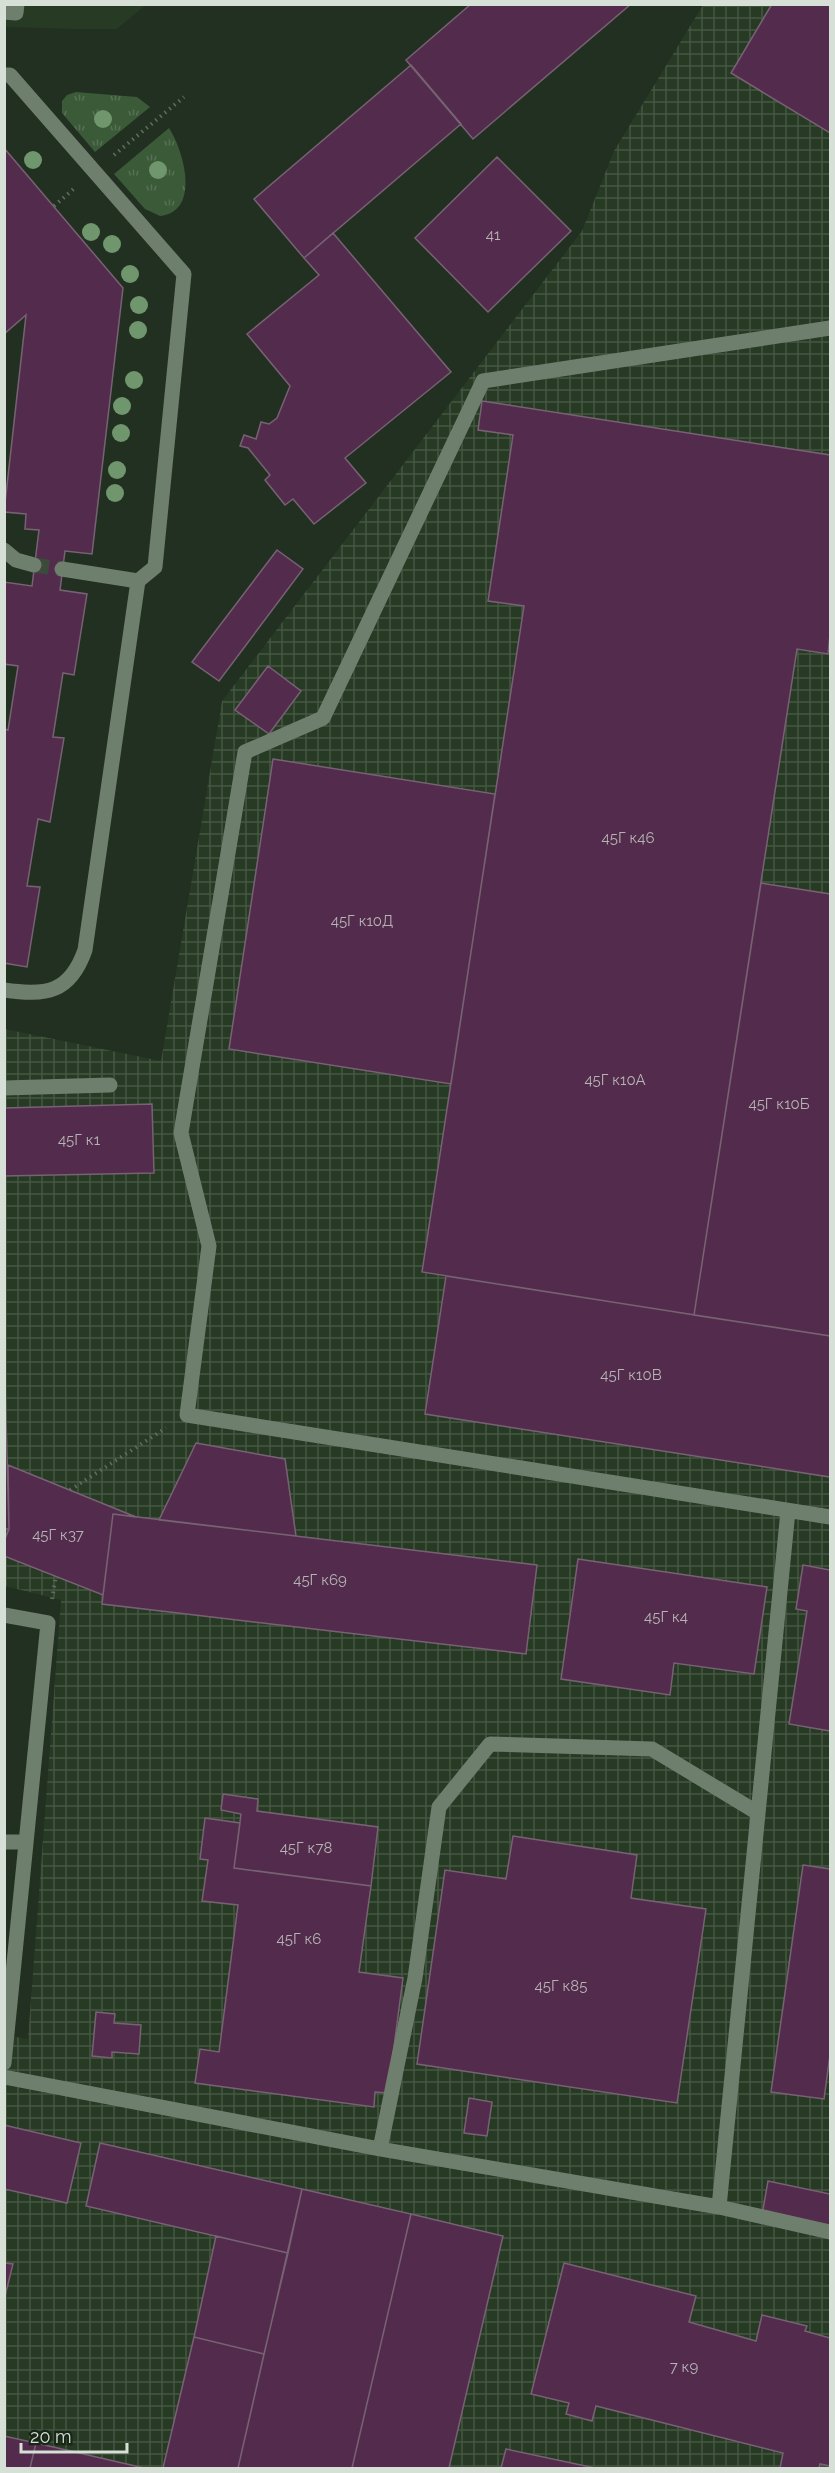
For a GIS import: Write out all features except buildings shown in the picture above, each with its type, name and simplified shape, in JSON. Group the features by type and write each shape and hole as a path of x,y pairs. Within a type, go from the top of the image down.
{"lane":[{"path":"4,12 16,13 17,4"},
{"path":"4,75 10,75 184,274 155,567 138,581 85,950 72,977 56,988 36,994 4,990"},
{"path":"831,328 483,381 323,718 245,752 181,1132 209,1246 187,1415 831,1517"},
{"path":"4,549 16,560 34,565"},
{"path":"62,569 138,581"},
{"path":"4,1088 110,1085"},
{"path":"719,2207 788,1511"},
{"path":"4,1615 48,1623 4,2063"},
{"path":"380,2149 415,1978 439,1808 490,1744 652,1749 758,1813"},
{"path":"4,1842 26,1842"},
{"path":"4,2076 380,2149 719,2207 831,2232"}],"path":[{"path":"54,206 184,97"},
{"path":"70,1490 187,1415"}],"shaded area":[{"path":"5,5 146,5 117,29 72,29 5,27"},
{"path":"703,5 830,5 830,2468 5,2468 5,2035 28,2039 61,1600 5,1586 5,1029 161,1061 222,701 582,231 614,151"}],"green space":[{"path":"76,92 137,97 150,107 95,152 62,113 62,101 67,95"},
{"path":"169,128 175,138 184,165 185,192 181,204 173,212 160,216 145,209 114,174"}],"tunnel":[{"path":"34,565 62,569"}]}
